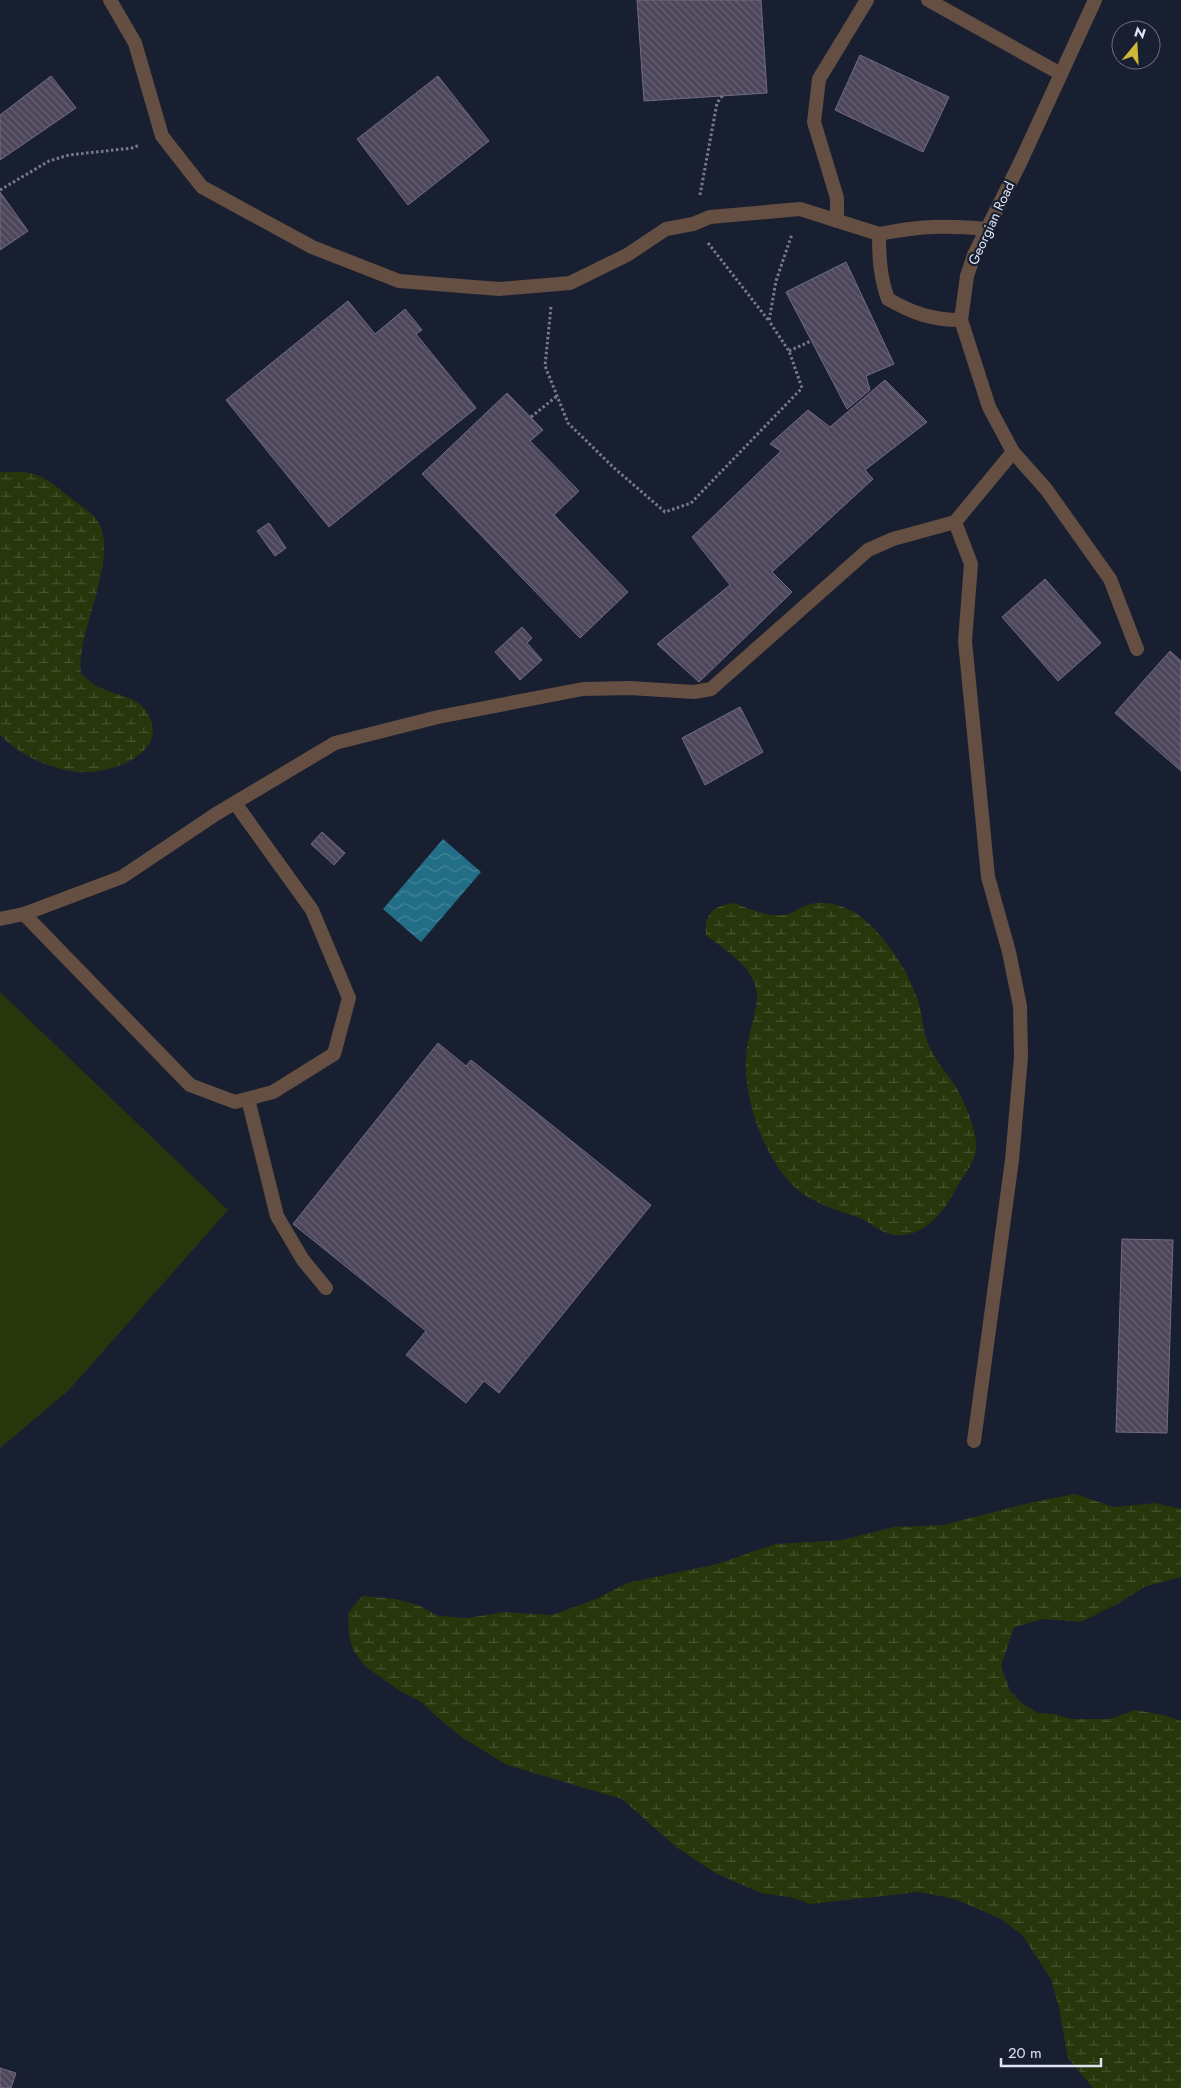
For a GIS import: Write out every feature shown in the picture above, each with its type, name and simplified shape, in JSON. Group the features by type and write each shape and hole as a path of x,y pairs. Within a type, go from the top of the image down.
{"street":[{"path":"110,0 136,43 162,136 202,187 312,247 399,281 499,288 570,283 627,255 666,229 693,224 710,217 800,209 879,234 911,227 950,225 986,229"},
{"path":"837,221 836,198 814,122 819,79 867,0"},
{"path":"928,0 1061,74"},
{"name":"Georgian Road","path":"1095,0 1020,163 974,255 967,276 961,320 989,407 1013,452 1046,489 1110,579 1137,649"},
{"path":"879,234 882,282 888,299 904,308 940,320 961,320"},
{"path":"0,919 24,914 122,877 235,803 335,743 438,717 583,689 629,688 694,692 711,689 868,550 893,539 955,522 1013,452"},
{"path":"955,522 971,564 965,641 988,877 1020,1006 1021,1057 1012,1160 974,1441"},
{"path":"24,914 190,1085 235,1102 273,1092 334,1054 350,998 312,910 235,803"},
{"path":"248,1099 277,1216 303,1260 326,1288"}],"path":[{"path":"553,284 545,366 568,422 613,467 665,512 692,503 802,388 789,351 769,321 693,224 717,103 723,95"},
{"path":"0,190 49,161 69,155 132,148 162,136"},
{"path":"769,321 776,281 800,209"},
{"path":"789,351 811,341"},
{"path":"531,417 557,396"}],"green space":[{"path":"0,472 26,472 42,477 91,513 102,530 104,549 102,570 85,637 81,657 81,674 97,686 137,702 146,711 152,726 152,739 145,750 121,765 91,772 56,768 26,755 0,735"},
{"path":"735,903 770,915 789,914 805,906 817,903 830,903 842,907 864,919 884,940 901,964 918,1001 928,1044 935,1058 960,1094 970,1118 976,1141 973,1160 946,1206 939,1215 922,1229 901,1235 890,1234 861,1219 819,1203 798,1190 785,1177 774,1161 757,1124 747,1084 747,1047 757,997 754,982 750,974 737,959 706,935 707,921 712,911 721,906"},
{"path":"0,992 228,1210 68,1391 0,1448"},
{"path":"1075,1494 1114,1507 1155,1503 1181,1509 1181,1577 1144,1587 1117,1604 1081,1622 1043,1619 1014,1627 1001,1666 1010,1691 1023,1704 1038,1713 1055,1714 1071,1719 1110,1719 1135,1710 1164,1715 1181,1721 1181,2088 1093,2088 1068,2058 1059,2008 1051,1979 1022,1935 1001,1919 955,1899 919,1892 810,1904 790,1897 761,1893 715,1873 676,1847 622,1799 507,1765 463,1738 423,1703 400,1691 365,1666 353,1650 349,1635 348,1613 362,1596 396,1599 420,1606 438,1616 468,1618 505,1612 552,1615 596,1599 627,1583 717,1564 775,1544 842,1540 894,1527 943,1525 1033,1502"}],"water":[{"path":"443,839 481,872 421,942 383,909"}],"building":[{"path":"637,0 761,0 767,93 644,101"},
{"path":"860,55 949,97 923,152 835,110"},
{"path":"51,76 76,108 0,160 0,115"},
{"path":"438,76 489,141 408,205 357,139"},
{"path":"0,192 28,231 0,250"},
{"path":"846,262 894,364 866,376 870,390 847,409 786,292"},
{"path":"348,301 375,334 405,309 422,330 416,334 476,408 329,527 226,400"},
{"path":"885,380 927,422 865,470 873,479 772,572 792,592 699,682 657,644 730,585 692,537 781,451 770,444 808,410 830,427"},
{"path":"507,393 543,430 530,441 579,491 554,515 628,592 580,638 422,474"},
{"path":"269,523 286,548 275,556 257,531"},
{"path":"1045,579 1101,643 1058,681 1002,617"},
{"path":"522,627 532,638 527,643 542,660 520,680 495,652"},
{"path":"1170,651 1181,661 1181,771 1115,713"},
{"path":"740,707 763,752 705,785 682,738"},
{"path":"322,832 345,853 334,865 311,844"},
{"path":"438,1043 466,1066 471,1060 651,1205 499,1393 484,1381 466,1403 406,1355 426,1331 293,1224"},
{"path":"1122,1239 1173,1240 1167,1433 1116,1432"},
{"path":"0,2068 16,2073 11,2088 0,2088"}]}
